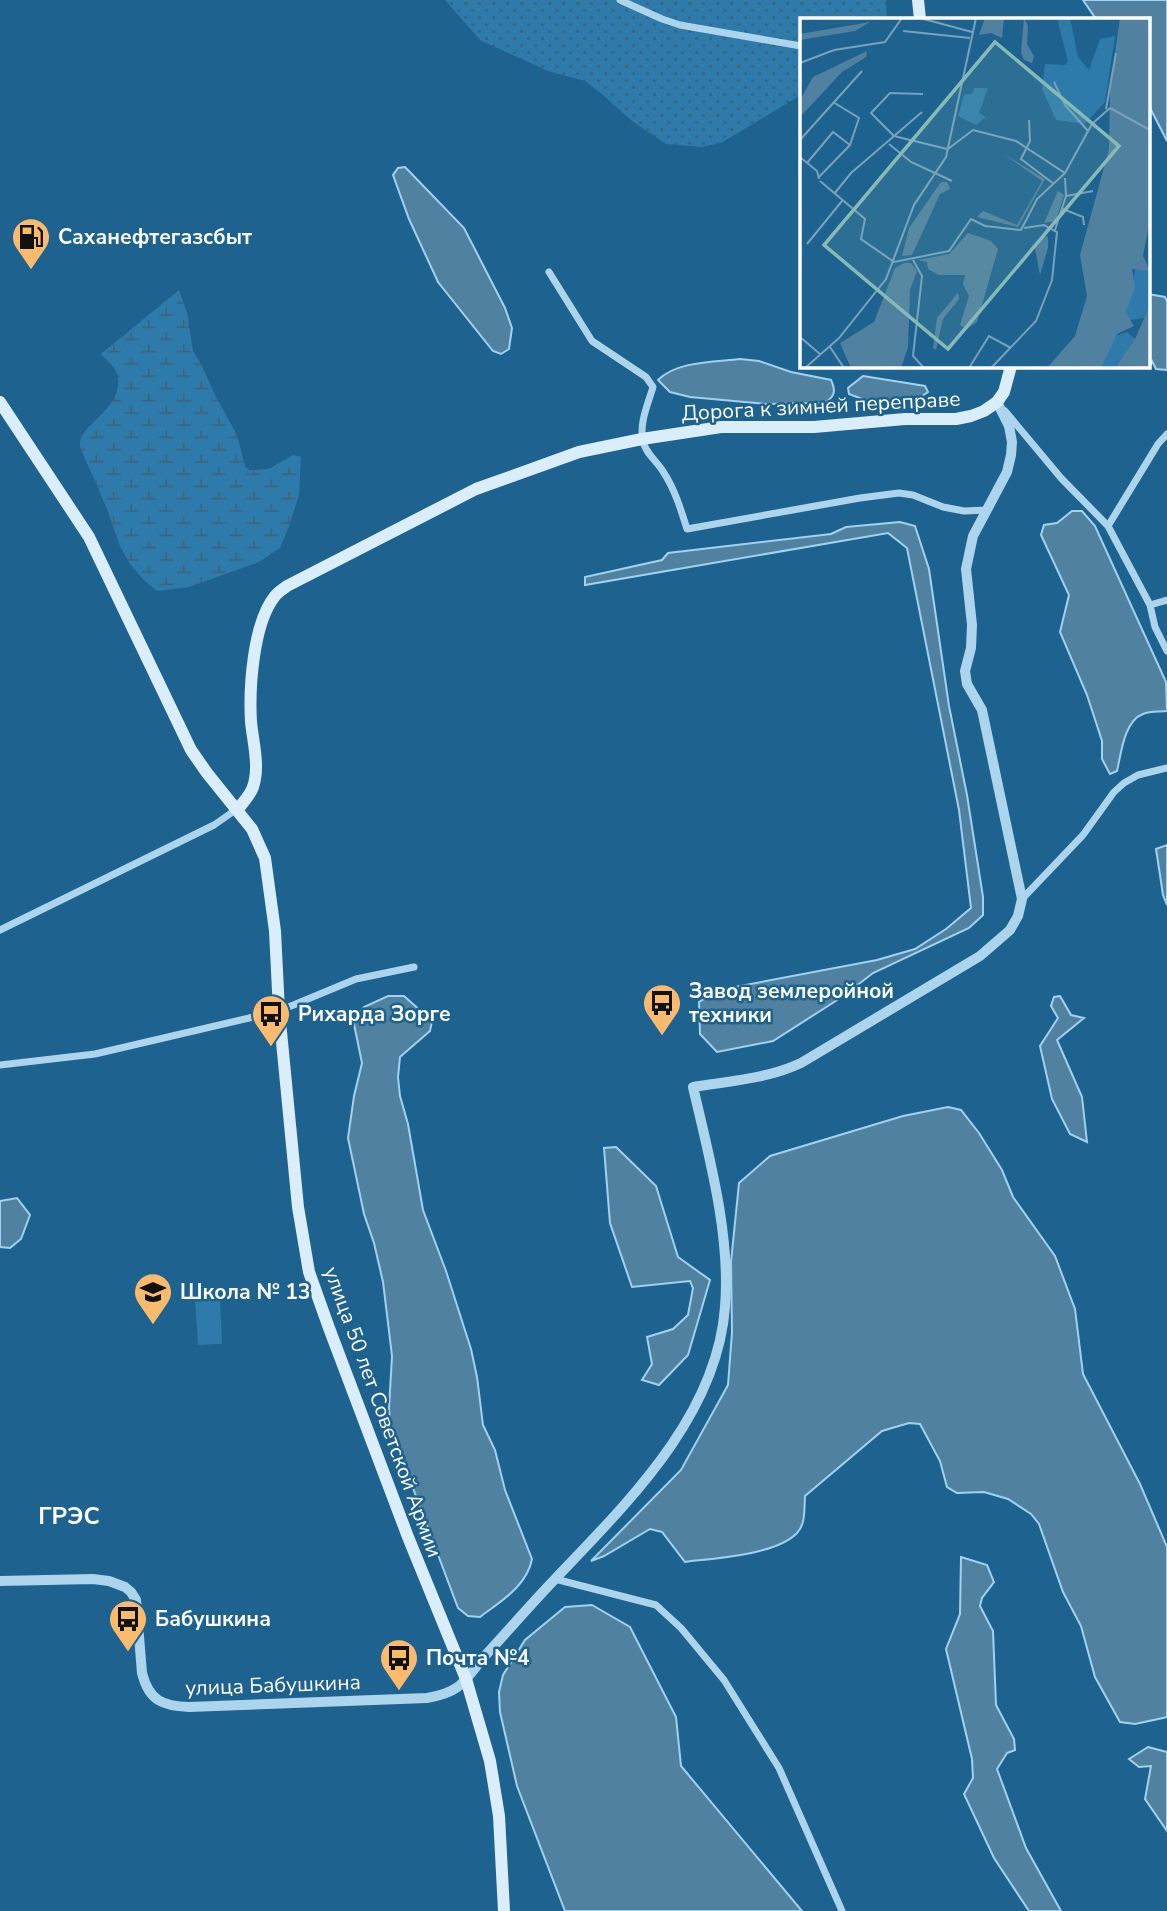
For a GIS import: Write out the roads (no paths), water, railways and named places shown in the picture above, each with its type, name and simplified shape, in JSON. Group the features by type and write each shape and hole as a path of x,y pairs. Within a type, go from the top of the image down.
{"main road":[{"path":"918,0 920,18"},
{"path":"997,401 1004,392 1010,368"},
{"name":"Дорога к зимней переправе","path":"238,809 248,797 255,778 251,699 255,648 263,618 276,594 287,586 476,489 579,452 722,427 814,427 905,419 956,419 985,411 997,401"},
{"name":"улица 50 лет Советской Армии","path":"0,402 89,537 191,750 252,829 265,858 275,931 279,1011 299,1207 309,1272 408,1537 466,1679 489,1761 499,1816 504,1911"}],"street":[{"path":"620,0 680,25 800,46"},
{"path":"549,272 592,341 646,377 653,387 643,422 642,439 673,489 687,529 899,493 913,495 943,507 964,511 987,510"},
{"path":"997,401 1009,426 1012,455 1007,472 974,536 965,569 972,625 971,648 965,671 967,684 982,710 1022,899"},
{"path":"997,401 1061,478 1108,526 1150,605 1155,627 1167,651"},
{"path":"1108,526 1157,444 1167,434"},
{"path":"1150,605 1167,600"},
{"path":"1022,899 1083,835 1114,792 1138,775 1167,768"},
{"path":"0,930 214,825 238,809"},
{"name":"улица Бабушкина","path":"0,1581 93,1579 125,1587 136,1600 145,1684 151,1695 173,1706 426,1698 449,1693 466,1679 650,1474 690,1415 713,1366 725,1310 724,1252 707,1148 693,1087 758,1077 783,1071 800,1063 980,956 1010,930 1018,916 1022,899"},
{"path":"0,1065 95,1054 279,1011 356,979 414,967"},
{"path":"555,1580 656,1605 681,1628 724,1680 779,1768 842,1911"}],"place":[{"name":"Саханефтегазсбыт","path":"31,271"},
{"name":"Завод землеройной техники","path":"662,1037"},
{"name":"Рихарда Зорге","path":"271,1048"},
{"name":"Школа № 13","path":"153,1326"},
{"name":"Бабушкина","path":"128,1653"},
{"name":"Почта №4","path":"399,1692"}],"district":[{"name":"ГРЭС","path":"69,1516"}]}
